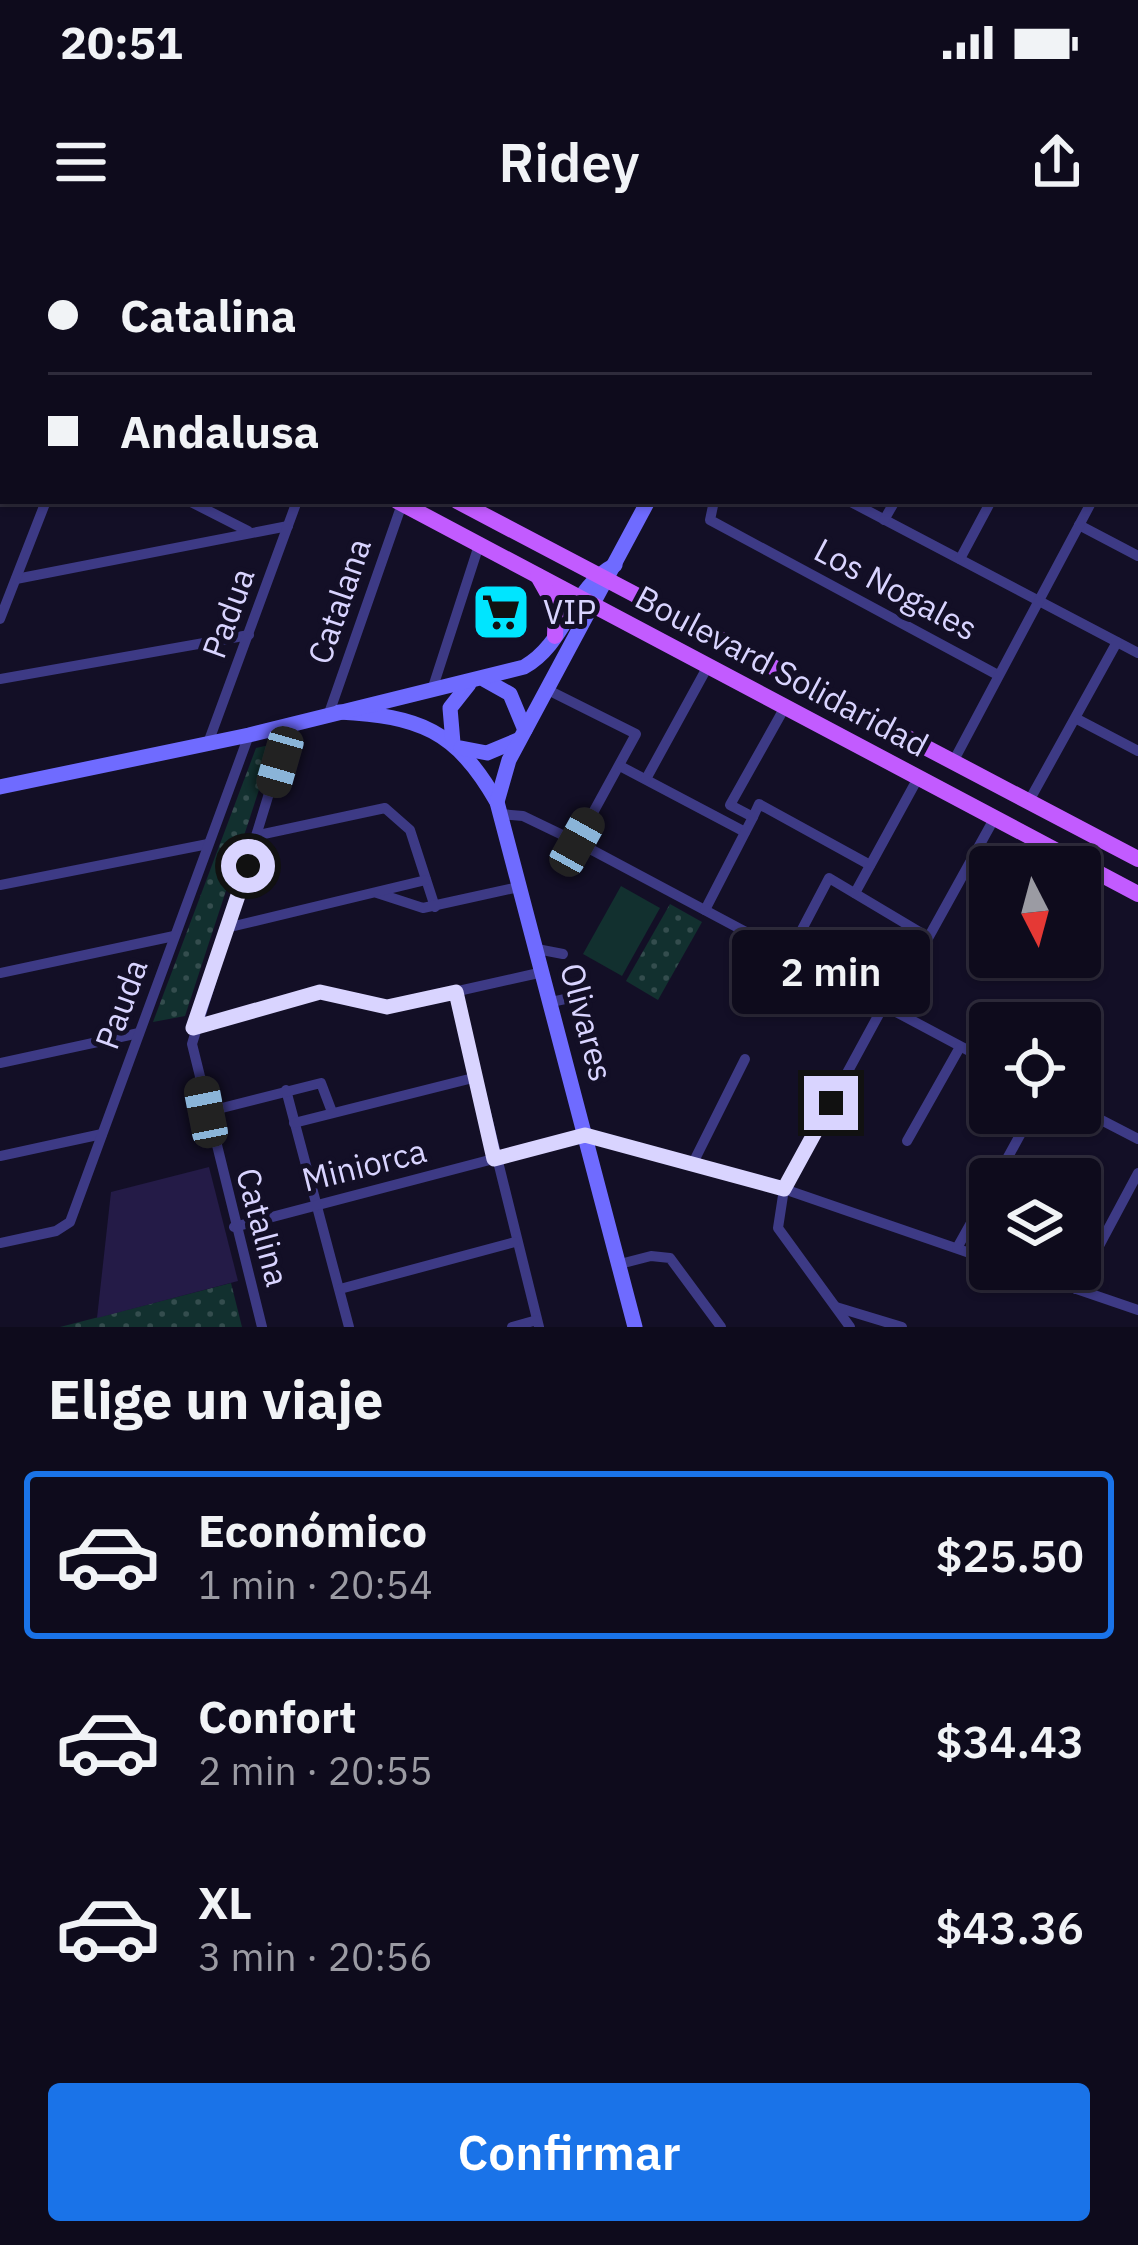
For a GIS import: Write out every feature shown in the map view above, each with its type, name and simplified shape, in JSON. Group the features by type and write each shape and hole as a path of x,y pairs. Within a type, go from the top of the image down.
{"main road":[{"name":"Boulevard Solidaridad","path":"404,504 1138,894"},
{"name":"Boulevard Solidaridad","path":"463,504 606,574 1138,859"},
{"path":"498,808 523,734 588,602 646,504"},
{"path":"538,575 556,608 555,636"},
{"path":"0,787 477,681 530,664 588,602"},
{"path":"456,745 451,708 477,681"},
{"path":"477,681 509,694 523,734"},
{"path":"334,714 404,718 456,745 487,753 523,734"},
{"name":"Olivares","path":"456,745 498,808 634,1327"}],"street":[{"path":"0,620 45,504"},
{"path":"195,504 248,532"},
{"name":"Padua","path":"208,743 296,504"},
{"name":"Catalana","path":"334,714 399,504"},
{"name":"Los Nogales","path":"713,504 708,517 996,674"},
{"path":"855,504 1138,653"},
{"path":"884,520 893,504"},
{"path":"960,559 990,504"},
{"path":"953,762 1090,504"},
{"path":"1079,525 1138,556"},
{"path":"16,579 288,526"},
{"path":"432,690 480,542"},
{"path":"0,679 249,635"},
{"path":"1029,801 1117,642"},
{"path":"646,779 708,666"},
{"path":"548,690 636,734 577,842"},
{"path":"753,817 730,805 785,707"},
{"path":"1077,719 1138,751"},
{"name":"Catalina","path":"262,1327 206,1112 193,1028 259,836 290,725"},
{"name":"Pauda","path":"0,1243 65,1228 249,735"},
{"path":"620,766 745,832"},
{"path":"855,893 918,778"},
{"path":"705,910 759,804 870,865"},
{"path":"259,836 386,808 407,825 435,907"},
{"path":"498,808 577,842 969,1052"},
{"path":"850,1327 778,1228 784,1189 994,819"},
{"path":"0,885 208,844"},
{"path":"788,956 829,878 928,937"},
{"path":"226,928 426,880"},
{"path":"375,893 435,907 519,887"},
{"path":"0,973 174,936"},
{"path":"537,949 562,954"},
{"path":"193,1028 320,992 387,1007 543,972"},
{"path":"456,992 473,1078 538,1323 512,1327"},
{"path":"551,1002 570,998"},
{"path":"0,1063 139,1034"},
{"path":"907,1142 960,1047"},
{"path":"694,1162 746,1059"},
{"path":"294,1123 473,1078"},
{"path":"206,1112 321,1083 332,1112"},
{"path":"286,1090 349,1327"},
{"path":"1101,1120 1138,1139"},
{"path":"0,1156 102,1134"},
{"name":"Miniorca","path":"234,1227 585,1135 784,1189 969,1252"},
{"path":"1101,1242 1138,1173"},
{"path":"957,1248 969,1227"},
{"path":"340,1289 515,1242"},
{"path":"620,1264 651,1256 670,1258 722,1327"},
{"path":"1082,1290 1138,1310"},
{"path":"832,1306 902,1327"}],"green space":[{"path":"274,744 185,1016 153,1022 256,748"},
{"path":"621,886 660,908 622,976 583,954"},
{"path":"670,904 702,922 658,1000 626,981"},
{"path":"231,1283 242,1327 60,1327"}],"building":[{"path":"209,1167 238,1281 97,1318 111,1192"}],"place":[{"name":"VIP","path":"501,612"}],"route":[{"path":"248,866 193,1028 320,992 374,1007 456,992 494,1159 585,1135 784,1189 831,1103"}]}
